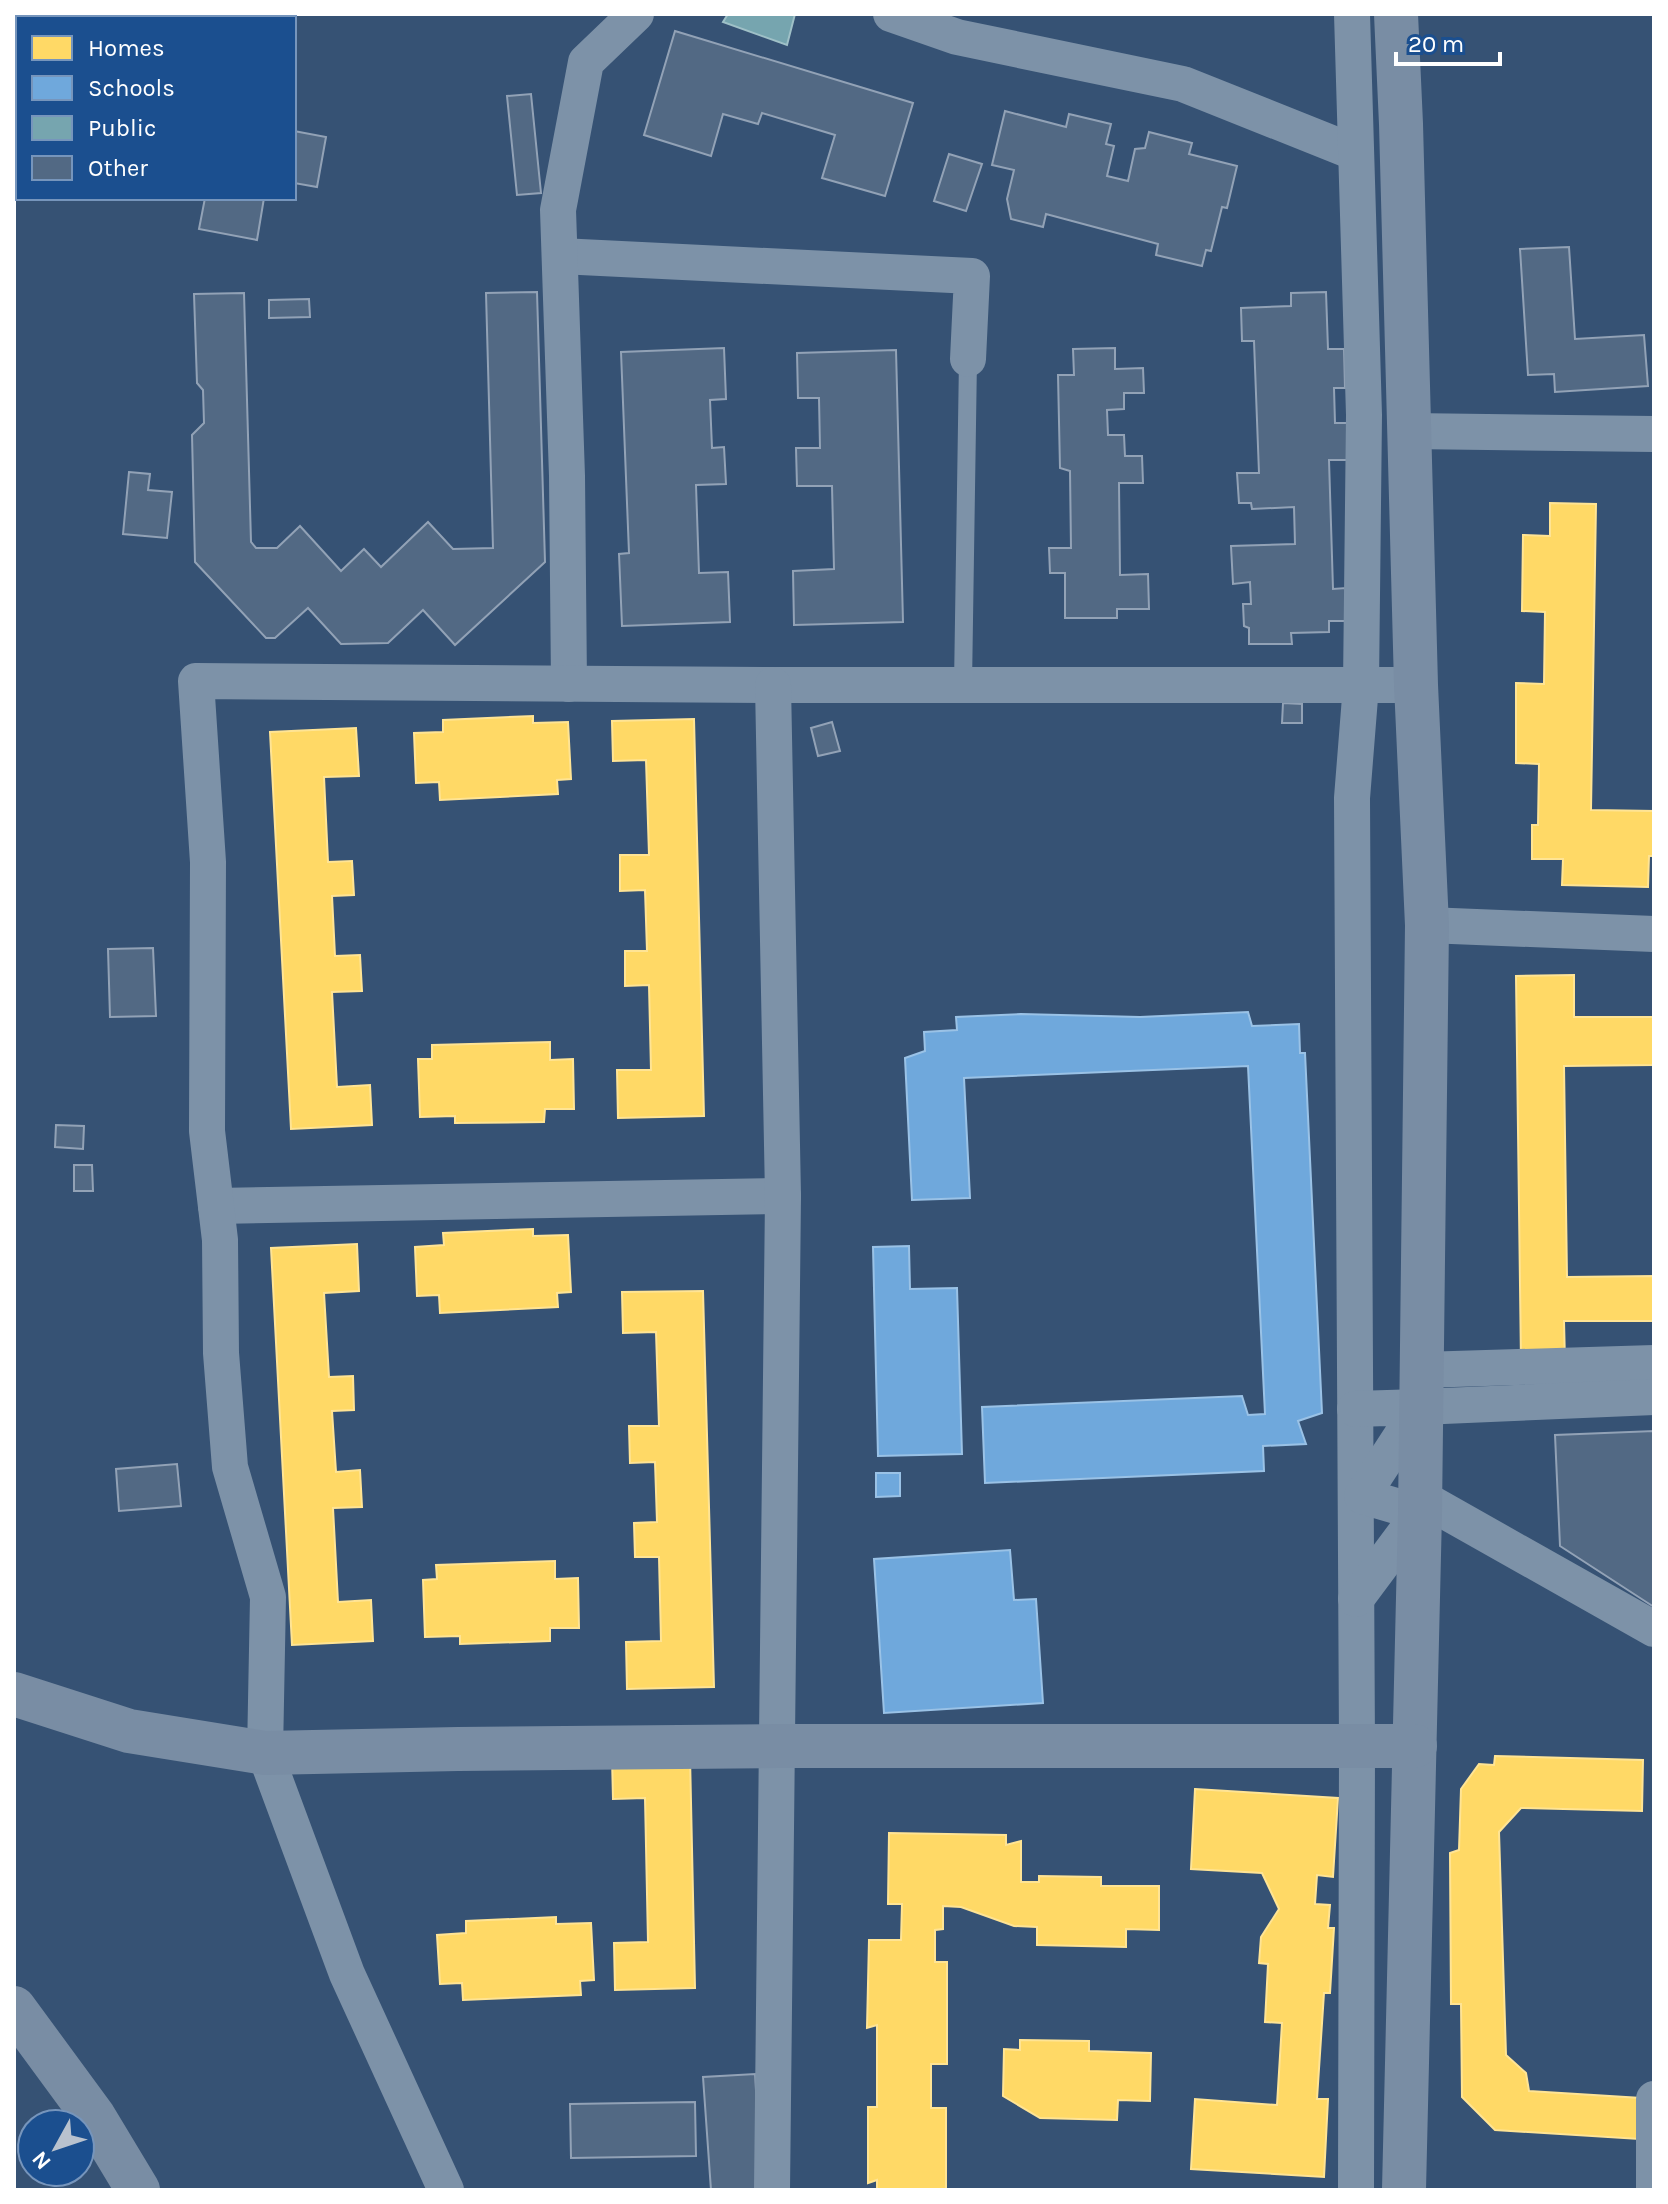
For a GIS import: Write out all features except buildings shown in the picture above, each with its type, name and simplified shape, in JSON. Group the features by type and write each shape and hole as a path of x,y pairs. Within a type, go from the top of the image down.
{"street":[{"path":"569,684 567,476 558,210 586,62 636,14"},
{"path":"891,14 957,37 1183,84 1356,153"},
{"path":"1352,14 1364,415 1361,685 1352,798 1356,2190"},
{"path":"1396,14 1416,685 1427,925 1420,1505 1404,2190"},
{"path":"560,256 972,276 968,359"},
{"path":"1409,431 1654,434"},
{"path":"446,2190 347,1974 265,1753 268,1597 230,1467 221,1353 220,1240 207,1131 208,862 196,681 1416,685"},
{"path":"772,2190 783,1196 773,685"},
{"path":"1427,925 1654,934"},
{"path":"216,1206 783,1196"},
{"path":"1355,1409 1420,1388 1654,1363"},
{"path":"1420,1388 1654,1397"},
{"path":"1420,1388 1362,1496 1420,1505 1654,1629"},
{"path":"1356,1599 1420,1505"},
{"path":"14,1694 129,1731 265,1753 778,1746 1415,1746"},
{"path":"14,2008 94,2117 138,2190"},
{"path":"1654,2099 1654,2190"}],"lane":[{"path":"963,685 968,359"}]}
